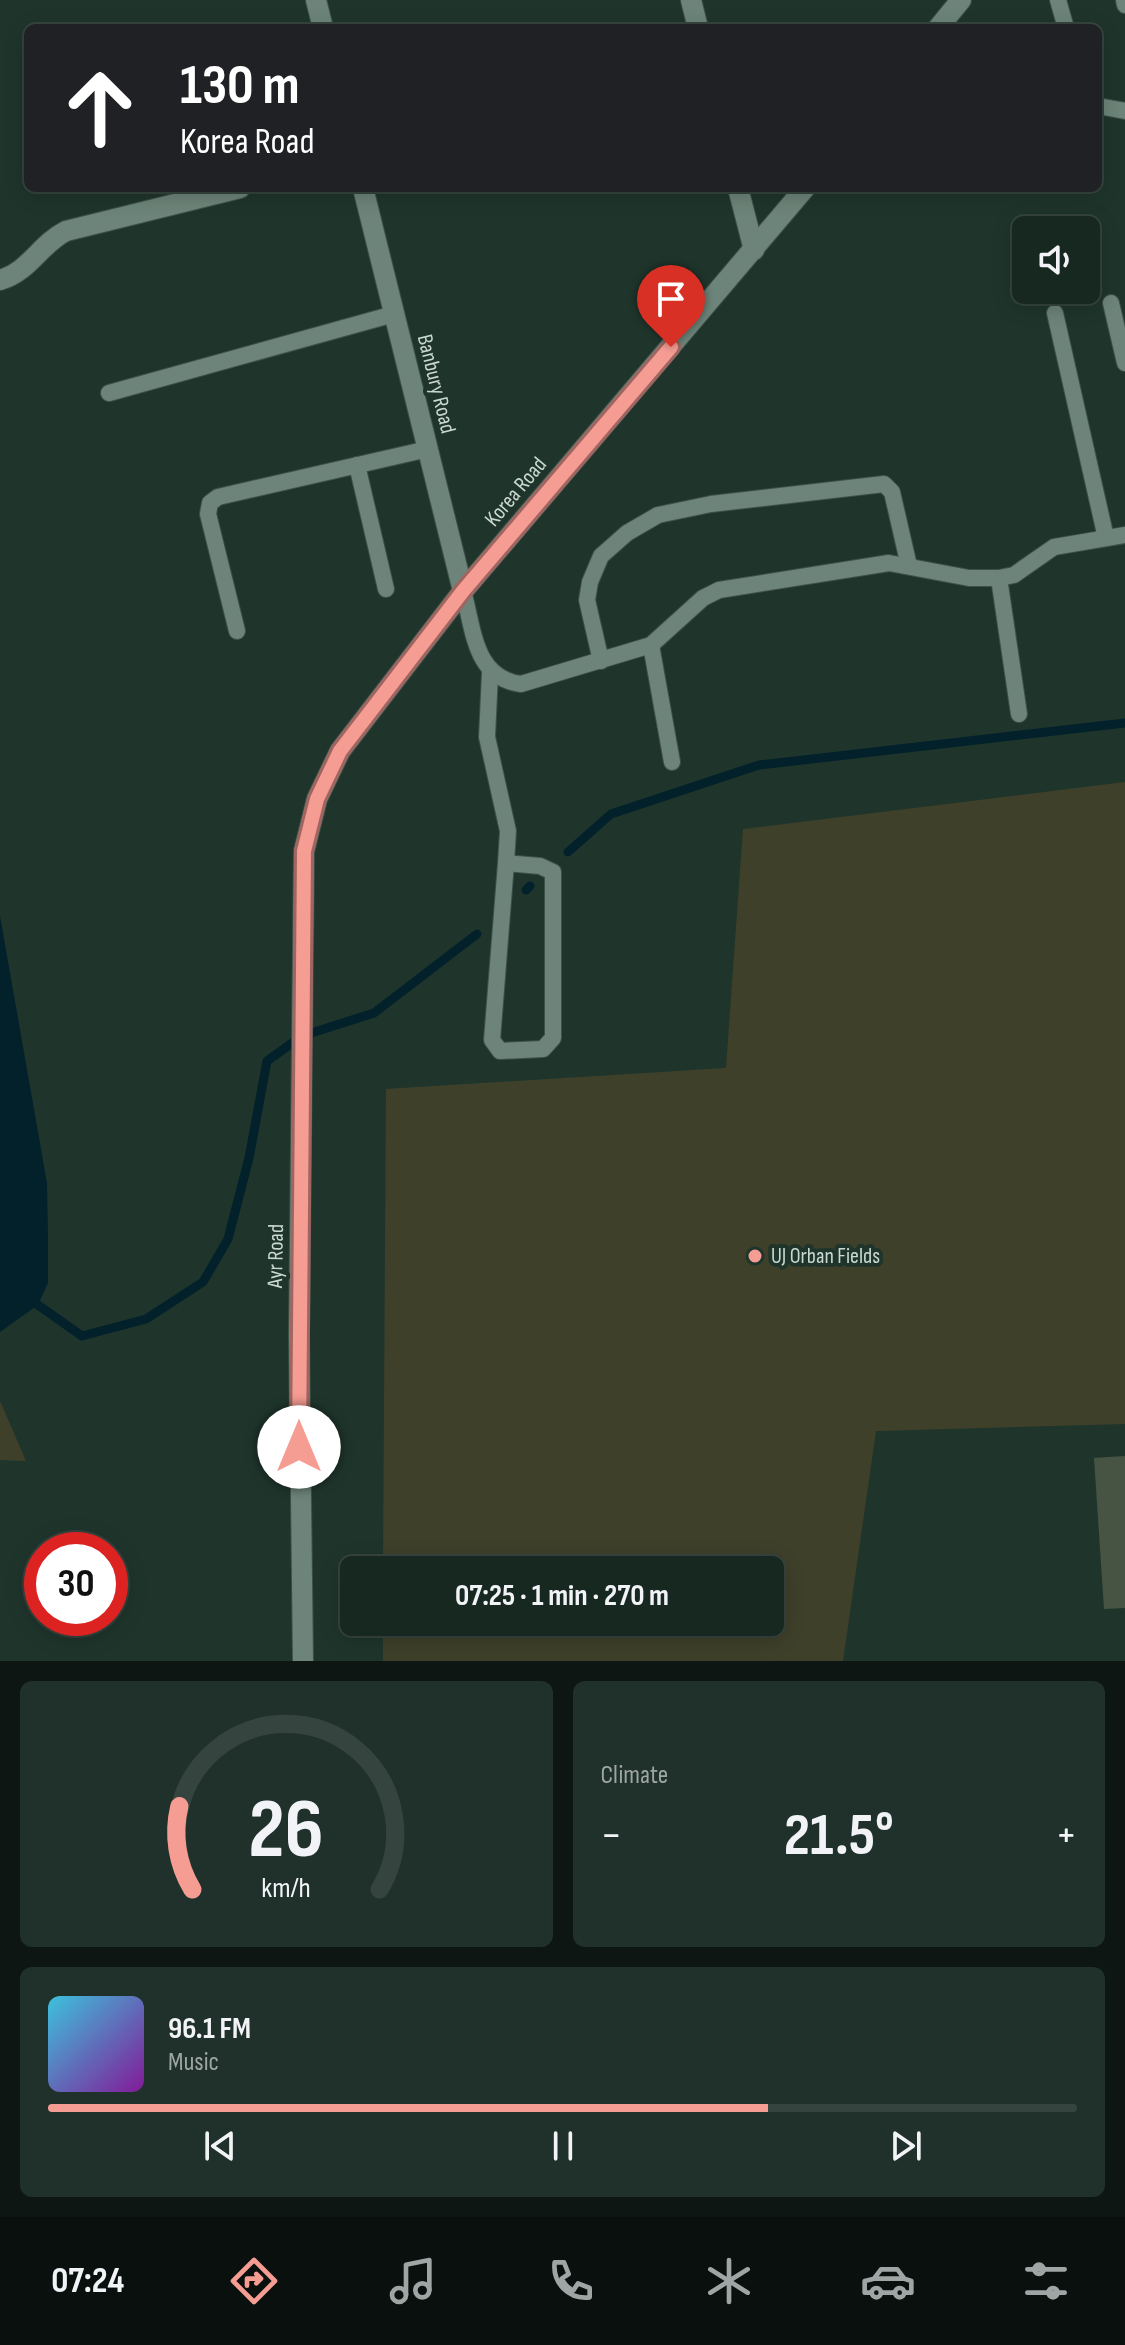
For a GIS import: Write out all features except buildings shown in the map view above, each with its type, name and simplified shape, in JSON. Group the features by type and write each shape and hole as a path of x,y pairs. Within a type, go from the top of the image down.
{"street":[{"path":"316,0 322,24"},
{"path":"691,0 697,24"},
{"path":"941,24 961,0"},
{"path":"0,280 12,277 28,265 50,239 66,231 224,192"},
{"name":"Banbury Road","path":"364,192 463,591"},
{"path":"739,192 754,250"},
{"name":"Korea Road","path":"304,851 317,799 340,751 463,591 802,192"},
{"name":"Ayr Road","path":"303,1661 299,1336 304,851"}],"lane":[{"path":"1058,0 1065,24"},
{"path":"1102,107 1125,111"},
{"path":"1111,303 1125,363"},
{"path":"1055,313 1106,538"},
{"path":"109,393 394,314"},
{"path":"237,631 208,514 210,503 218,497 428,449"},
{"path":"357,465 386,589"},
{"path":"601,661 587,600 590,582 601,556 627,533 658,515 711,504 884,484 892,492 909,566"},
{"path":"490,673 504,682 521,684 651,645 703,598 719,590 889,563 969,578 999,578 1014,575 1054,547 1125,535"},
{"path":"999,578 1019,714"},
{"path":"463,591 481,655 490,673 487,737 508,831 492,1040 500,1051 543,1049 553,1038 553,872 540,866 506,863"},
{"path":"651,645 672,762"}],"green space":[{"name":"UJ Orban Fields","path":"1125,782 1125,1424 876,1431 843,1661 383,1661 383,1636 784,1636 784,1556 383,1556 386,1089 726,1068 743,829"},
{"path":"0,1401 26,1461 0,1460"}],"water":[{"path":"0,916 47,1183 48,1283 38,1305 0,1332"}],"waterway":[{"path":"568,852 611,814 759,765 1125,723"},
{"path":"526,890 530,886"},
{"path":"31,1297 82,1336 146,1319 203,1282 228,1239 249,1158 267,1061 302,1036 374,1013 477,934"}],"place":[{"name":"UJ Orban Fields","path":"755,1256"}],"route":[{"path":"299,1447 304,851 317,799 326,774 340,751 463,591 671,347"}]}
